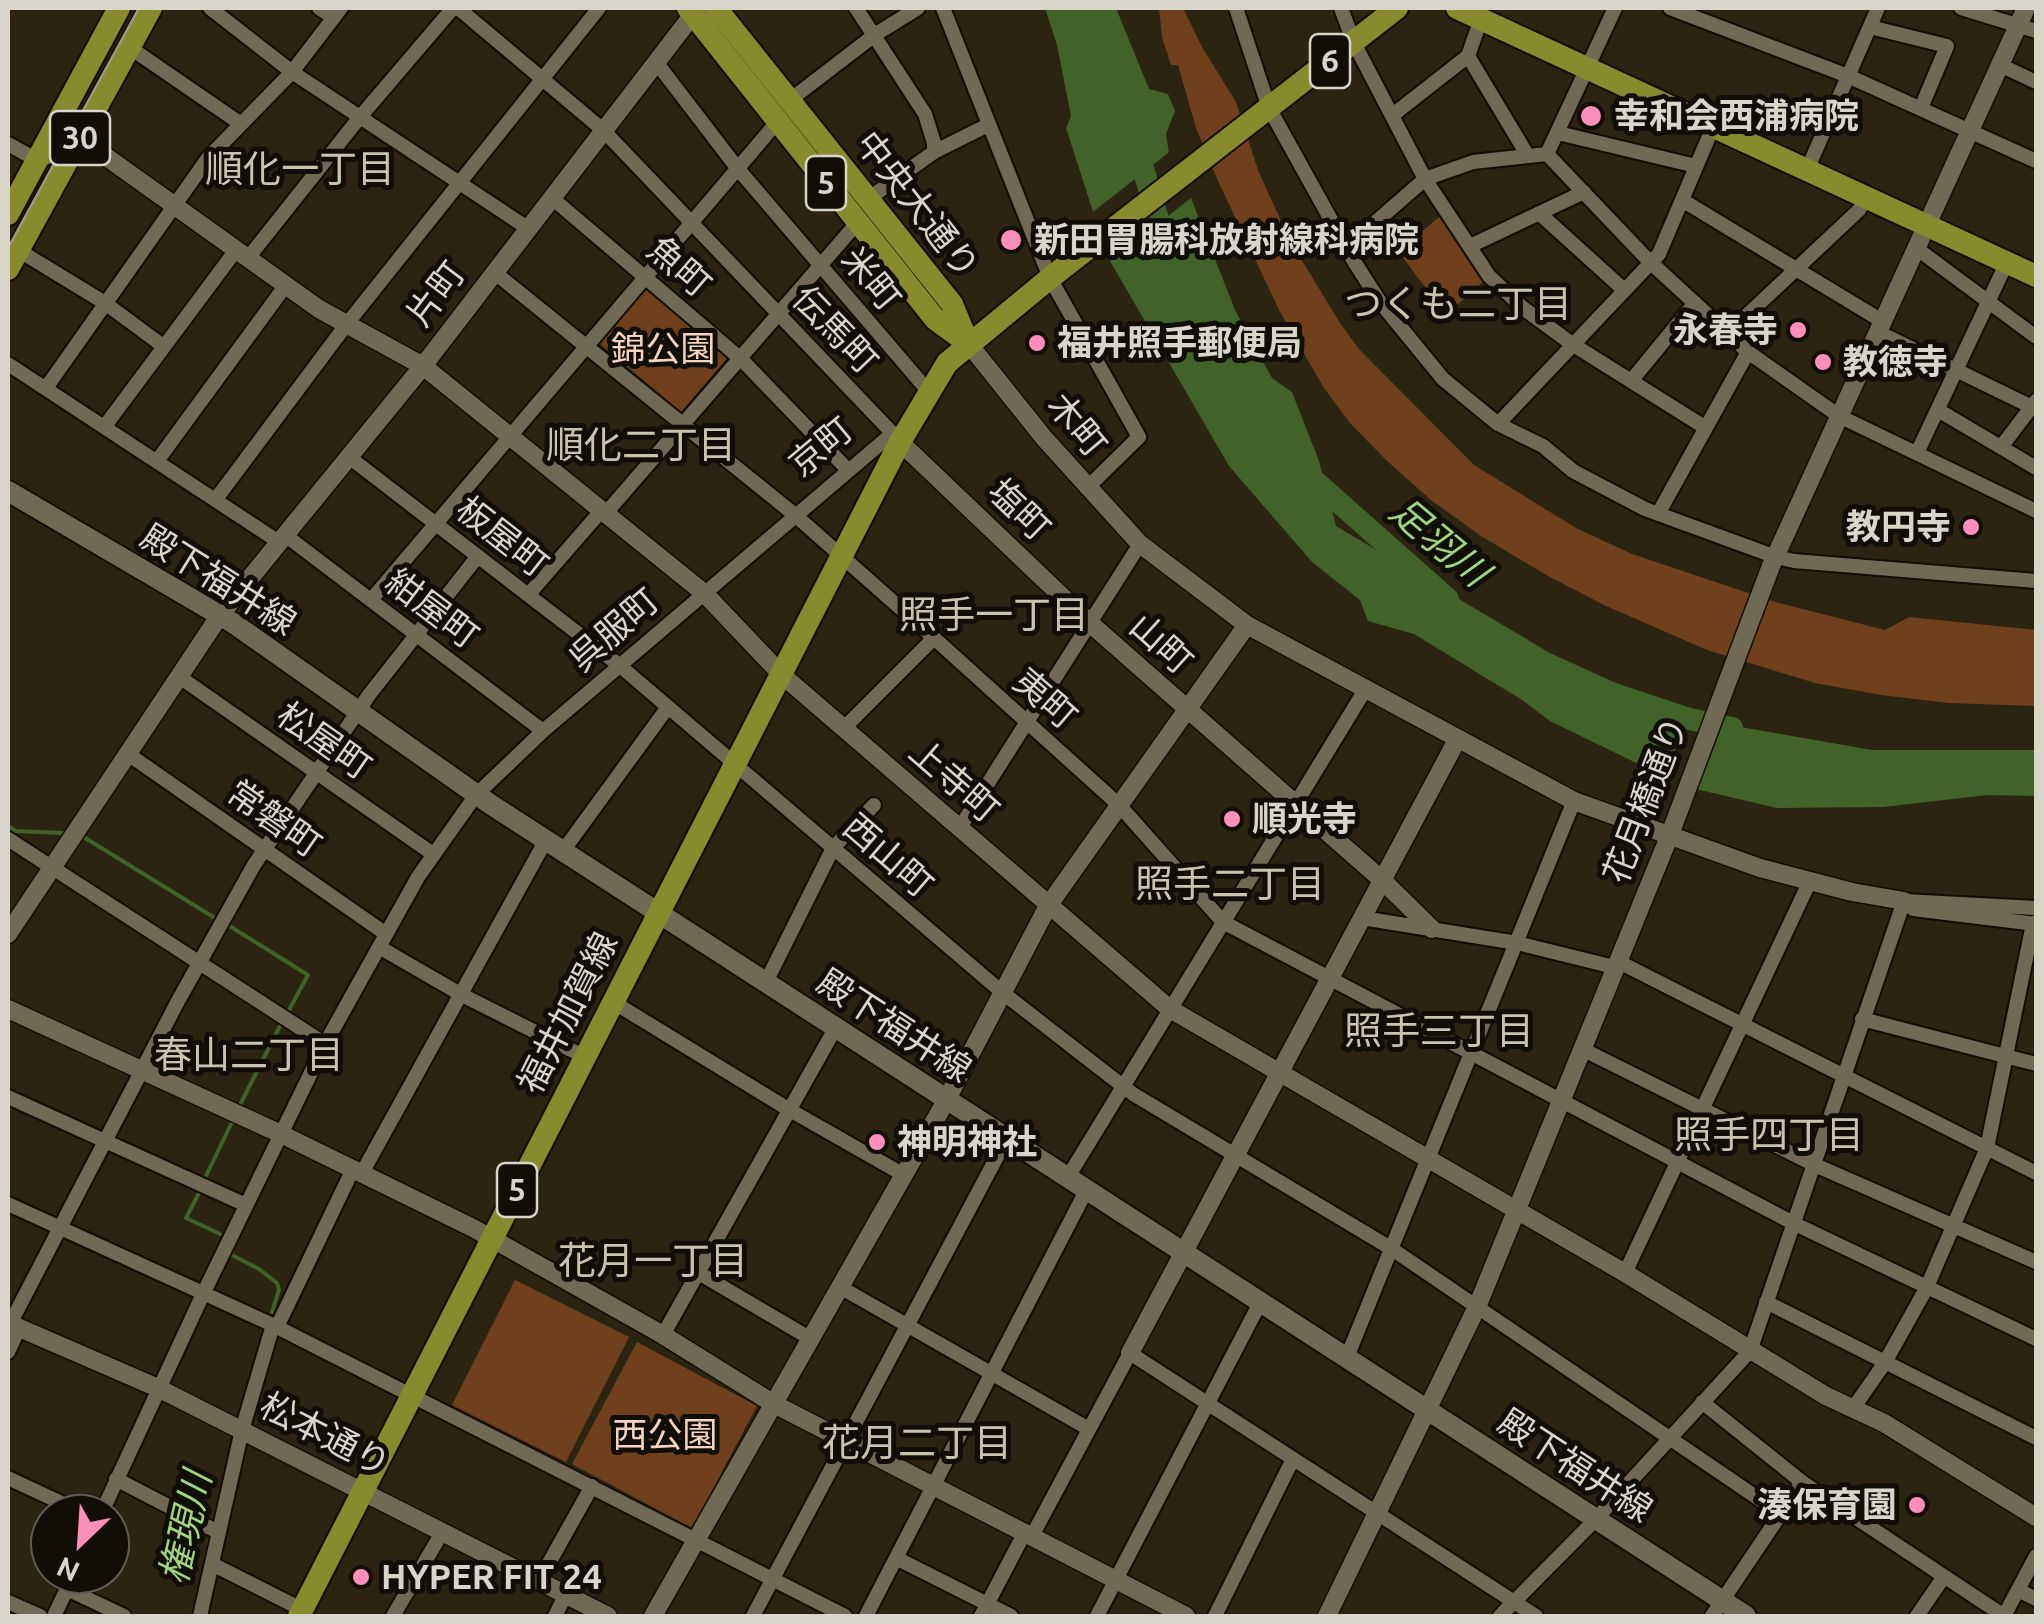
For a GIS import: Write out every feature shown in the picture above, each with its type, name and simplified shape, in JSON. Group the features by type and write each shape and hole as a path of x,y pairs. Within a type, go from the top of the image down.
{"main road":[{"name":"30","path":"8,214 118,8"},
{"name":"30","path":"13,259 151,8"},
{"name":"6","path":"968,343 1398,8"},
{"path":"1457,8 2036,276"},
{"name":"中央大通り","path":"699,9 784,111 868,199 952,304 968,343"},
{"name":"中央大通り","path":"784,111 858,222 935,319 968,343"},
{"name":"京町","path":"896,438 947,363 968,343"},
{"name":"福井加賀線","path":"301,1613 782,675 896,438"},
{"name":"殿下福井線","path":"8,491 220,615 476,795 1430,1410 1596,1519 1718,1609 1746,1616"}],"street":[{"path":"46,388 208,158 292,72 337,12 319,8"},
{"path":"105,426 164,346 455,8"},
{"name":"伝馬町","path":"455,8 604,130 896,438"},
{"path":"216,499 346,325 599,8"},
{"path":"856,8 924,114 934,152"},
{"path":"371,600 512,438 784,111 876,34 918,8"},
{"path":"942,8 1054,276 1138,437 1087,488"},
{"path":"1236,8 1265,111 1380,302 1442,379 1498,424 1543,446 1573,471 1658,514 1774,561 2036,581"},
{"path":"1341,8 1354,43 1425,179 1489,276 1523,308 1572,344 1706,428"},
{"path":"1547,154 1615,8"},
{"path":"1670,8 1848,76 2036,161"},
{"path":"1806,170 1878,8"},
{"path":"1960,8 2027,20"},
{"name":"片町","path":"11,923 53,867 220,615 423,366 699,9"},
{"path":"219,11 292,72 529,229"},
{"path":"1394,114 1468,56 1481,19"},
{"name":"花月橋通り","path":"1327,1616 1477,1307 1671,831 1774,561 2000,65 2027,20"},
{"path":"1870,27 1946,46 1920,108"},
{"path":"129,48 241,124"},
{"path":"1468,56 1528,156"},
{"name":"米町","path":"656,62 738,168 929,392"},
{"path":"2000,65 2036,82"},
{"path":"868,199 934,152 988,124"},
{"path":"1498,424 1659,254 1713,127"},
{"path":"1558,133 1696,166"},
{"path":"8,144 37,160 80,138"},
{"name":"上寺町","path":"80,138 286,286 346,325 423,366 704,593 782,675 1170,1009 2036,1517"},
{"path":"1346,248 1425,179 1473,162 1547,154"},
{"path":"1547,154 1649,261 1748,352 1840,416 2036,511"},
{"path":"1470,246 1584,192"},
{"path":"1728,334 1859,210 1866,197"},
{"name":"魚町","path":"552,198 741,360 848,470"},
{"path":"1682,200 1796,269 1880,327 2035,405 2001,447"},
{"path":"1540,213 1623,290"},
{"path":"528,596 780,316 858,222"},
{"path":"1916,248 2036,337"},
{"path":"13,259 105,303 164,346"},
{"path":"1917,453 2006,262"},
{"name":"夷町","path":"494,272 795,515 934,638 1119,806 1223,922 1795,1224 2036,1340"},
{"path":"158,460 286,286"},
{"path":"1631,382 1695,303"},
{"name":"木町","path":"968,343 1087,488 1140,544 1247,625 1574,800 1810,881 1902,904"},
{"path":"1658,514 1748,352"},
{"name":"紺屋町","path":"8,364 371,600 543,731"},
{"path":"1938,410 2036,468"},
{"name":"京町","path":"795,515 848,470 896,438"},
{"name":"塩町","path":"896,438 1092,625"},
{"name":"板屋町","path":"349,457 619,665"},
{"name":"呉服町","path":"109,1494 325,1044 433,854 476,795 543,731 795,515"},
{"path":"959,829 1140,544"},
{"path":"8,1352 12,1325 58,1228 198,963 264,849 358,711 478,556"},
{"name":"山町","path":"1092,625 1382,880 1432,929"},
{"path":"652,1616 947,1099 1048,906 1247,625"},
{"path":"845,728 934,638"},
{"name":"西山町","path":"619,665 1002,993 1123,1085 1392,1249 1781,1514"},
{"name":"松屋町","path":"181,678 433,854"},
{"path":"1068,1177 1365,690"},
{"path":"200,1616 212,1564 212,1529 275,1326 358,1171 554,846 668,707"},
{"path":"984,1610 1130,1354 1457,740"},
{"name":"常磐町","path":"128,754 264,849 382,941 462,995 585,1057"},
{"path":"1347,1357 1574,800"},
{"path":"766,982 833,848 874,805"},
{"path":"8,840 325,1044"},
{"path":"1625,1273 1810,881"},
{"path":"1902,904 2036,908"},
{"path":"1854,1407 1884,1364 1926,1288 1987,1148 2035,924 1902,904"},
{"path":"1500,1616 1596,1519 1750,1350 1902,904"},
{"path":"1362,918 1616,964 1744,1022 2036,1173"},
{"path":"613,1002 904,1175"},
{"path":"8,1010 281,1134 492,1238 663,1334 774,1404 1186,1616"},
{"path":"1862,1019 2036,1064"},
{"path":"663,1334 836,1027"},
{"path":"1582,1049 1815,1165 2036,1262"},
{"path":"8,1097 246,1205"},
{"path":"753,1616 1008,1138"},
{"path":"866,1616 1087,1189"},
{"path":"8,1204 275,1326 845,1616"},
{"path":"697,1272 811,1339"},
{"path":"840,1286 1089,1429"},
{"path":"1098,1616 1261,1302"},
{"path":"1766,1302 2036,1438"},
{"name":"松本通り","path":"12,1325 158,1388 608,1616"},
{"path":"1130,1354 1536,1616"},
{"path":"1702,1402 1802,1482 2004,1616 2036,1556"},
{"path":"1214,1616 1293,1459"},
{"path":"116,1479 212,1529"},
{"path":"1718,1609 1802,1482"},
{"path":"9,1483 36,1494"},
{"path":"539,1581 592,1486"},
{"path":"393,1616 443,1531"},
{"path":"896,1558 984,1610 1011,1616"},
{"path":"212,1564 301,1613"},
{"path":"1917,1616 1943,1578"},
{"path":"2018,1590 2036,1599"},
{"path":"78,1594 124,1616"},
{"path":"554,1616 566,1594"},
{"path":"8,1602 40,1616"}],"green space":[{"path":"1159,8 1183,8 1236,102 1258,170 1290,241 1340,323 1359,349 1474,465 1576,528 1632,554 1775,602 1885,630 1909,617 2036,630 2036,706 1948,703 1881,695 1815,683 1707,650 1548,576 1431,500 1350,423 1324,388 1280,312 1196,128 1178,65 1171,65 1162,37"},
{"path":"1443,214 1485,280 1446,315 1398,251"},
{"name":"錦公園","path":"645,287 728,357 681,412 598,342"},
{"path":"515,1280 629,1337 566,1462 452,1405"},
{"name":"西公園","path":"637,1342 757,1406 692,1528 572,1464"}],"shaded area":[{"path":"1045,8 1116,8 1149,89 1168,94 1175,111 1166,134 1170,160 1096,221 1066,128 1071,116 1057,45"},
{"path":"1191,198 1235,310 1272,378 1292,392 1319,461 1336,526 1550,653 1616,683 1694,709 1663,776 1550,721 1414,634 1368,621 1360,600 1312,562 1229,466 1110,261"},
{"path":"1712,722 1872,750 2036,750 2036,796 1987,795 1884,807 1777,808 1687,787"}],"pier":[{"path":"1172,150 1173,164 1099,225 1093,224 1089,215"}],"waterway":[{"name":"足羽川","path":"1138,151 1167,250"},
{"name":"足羽川","path":"1308,475 1448,599"},
{"name":"足羽川","path":"1661,713 1732,728"},
{"name":"権現川","path":"8,826 16,831 63,833"},
{"name":"権現川","path":"82,836 215,918"},
{"name":"権現川","path":"228,925 308,975 289,1010"},
{"name":"権現川","path":"240,1105 282,1022"},
{"name":"権現川","path":"205,1178 233,1120"},
{"name":"権現川","path":"200,1191 186,1218 220,1234"},
{"name":"権現川","path":"236,1242 230,1254 277,1283 279,1290 272,1312"},
{"name":"権現川","path":"213,1524 222,1490"},
{"name":"権現川","path":"201,1583 211,1533"}],"tram line":[{"path":"8,248 139,8"}],"place":[{"name":"幸和会西浦病院","path":"1591,116"},
{"name":"新田胃腸科放射線科病院","path":"1011,240"},
{"name":"永春寺","path":"1798,330"},
{"name":"福井照手郵便局","path":"1037,343"},
{"name":"教徳寺","path":"1823,362"},
{"name":"教円寺","path":"1971,527"},
{"name":"順光寺","path":"1232,819"},
{"name":"神明神社","path":"877,1142"},
{"name":"湊保育園","path":"1917,1505"},
{"name":"HYPER FIT 24","path":"361,1577"}],"district":[{"name":"順化一丁目","path":"300,169"},
{"name":"つくも二丁目","path":"1458,304"},
{"name":"順化二丁目","path":"641,445"},
{"name":"照手一丁目","path":"994,615"},
{"name":"照手二丁目","path":"1230,884"},
{"name":"照手三丁目","path":"1439,1031"},
{"name":"春山二丁目","path":"249,1055"},
{"name":"照手四丁目","path":"1769,1135"},
{"name":"花月一丁目","path":"653,1261"},
{"name":"花月二丁目","path":"917,1443"}]}
